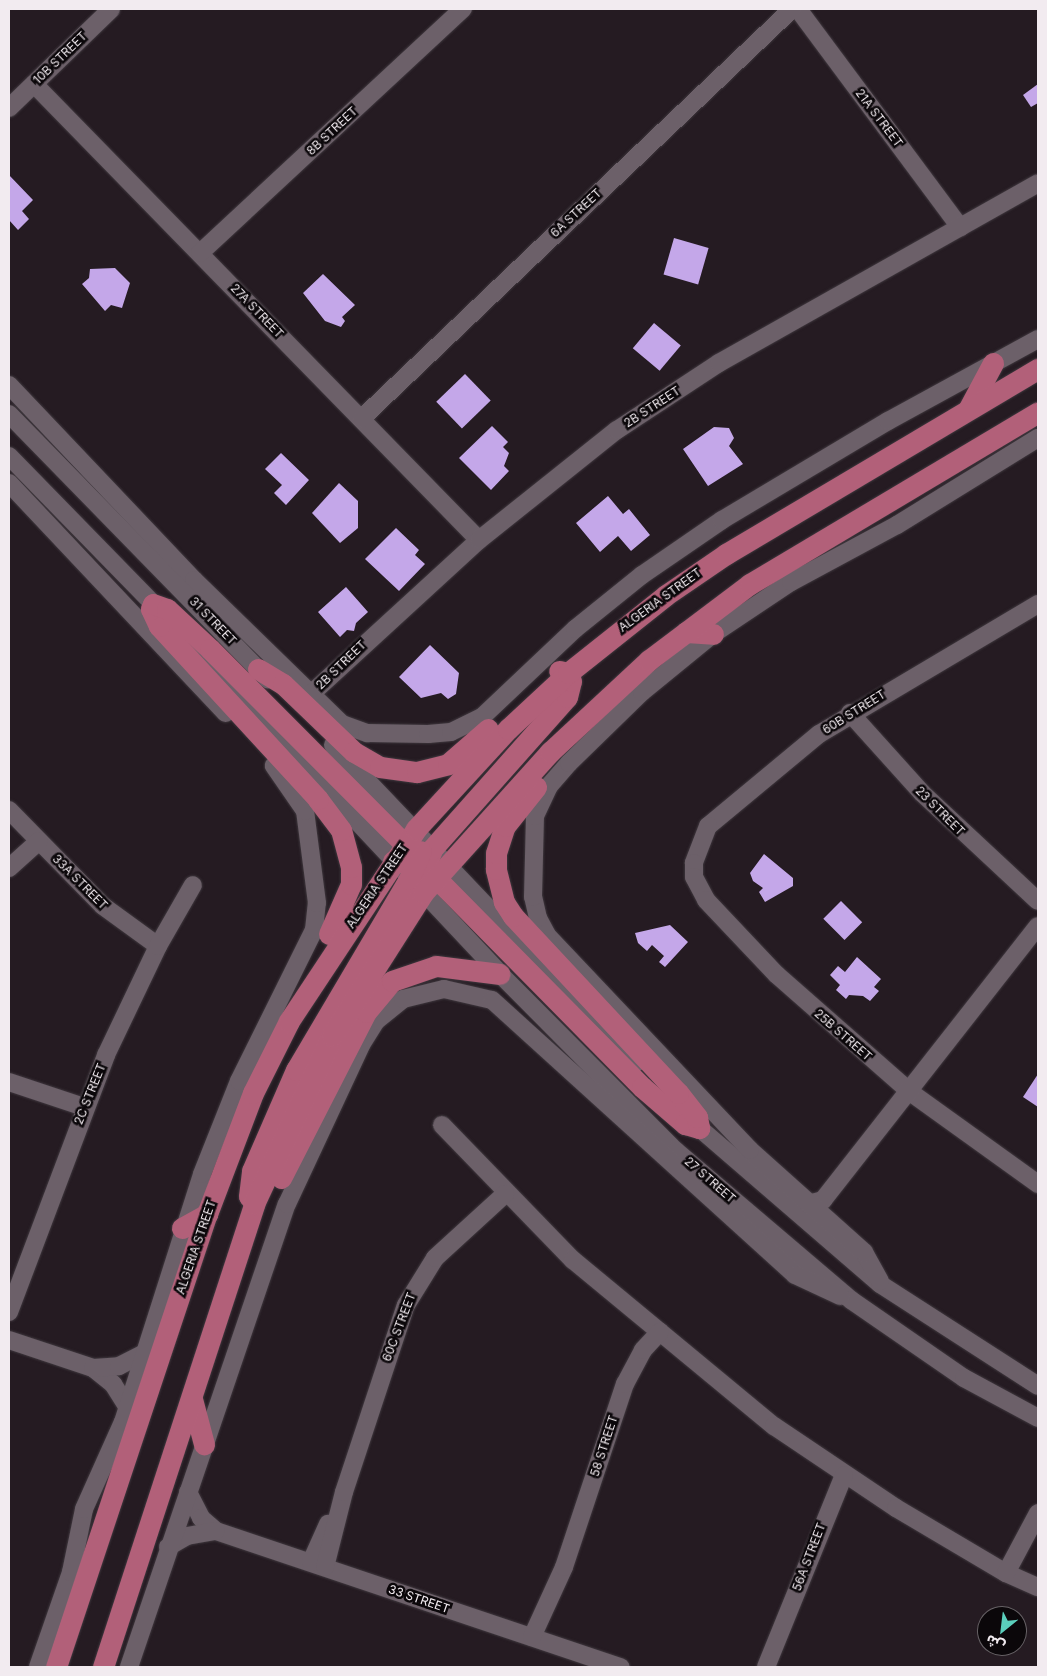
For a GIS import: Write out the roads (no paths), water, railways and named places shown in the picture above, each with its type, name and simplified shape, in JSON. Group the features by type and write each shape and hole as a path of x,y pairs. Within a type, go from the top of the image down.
{"main road":[{"path":"969,408 993,363"},
{"name":"ALGERIA STREET","path":"56,1667 207,1214 254,1093 288,1021 420,862 508,729 620,628 726,554 969,408 1038,369"},
{"name":"ALGERIA STREET","path":"103,1667 192,1399 254,1204 332,1036 420,862 686,632 750,584 1038,412"},
{"path":"288,1021 298,988 348,897 351,867 347,846 341,830 318,799 159,626 151,610 153,604 167,609 210,649 642,1087 685,1124 699,1128 697,1117 678,1093 513,916 498,886 496,853 506,826 578,736 596,708"},
{"path":"686,632 713,634"},
{"path":"258,669 283,684 367,762 398,771 417,772 448,764 463,754 540,679 554,671 568,673"},
{"path":"254,1204 264,1202 279,1183 354,1036 385,987 410,972 436,966 500,974"},
{"path":"182,1228 207,1214"},
{"path":"192,1399 204,1444"}],"street":[{"name":"10B STREET","path":"9,108 111,9"},
{"name":"8B STREET","path":"200,253 463,9"},
{"name":"6A STREET","path":"361,418 792,9"},
{"name":"21A STREET","path":"798,9 960,227"},
{"name":"27A STREET","path":"34,84 479,540"},
{"name":"2B STREET","path":"310,694 479,540 571,464 649,408 719,363 1038,183"},
{"path":"9,384 194,580 342,724 367,733 436,733 466,727 482,717 575,629 679,548 888,421 1038,339"},
{"name":"31 STREET","path":"9,414 258,669 420,862"},
{"path":"880,1284 870,1259 750,1150 552,940 542,927 535,907 534,824 549,786 642,692 713,634 805,573 897,525 1038,438"},
{"path":"9,456 153,604"},
{"path":"9,483 282,774 306,811 316,903 314,930 239,1081 182,1228 127,1406 84,1509 71,1572 38,1667"},
{"path":"194,580 199,607"},
{"name":"60B STREET","path":"696,850 717,817 784,760 850,713 1038,604"},
{"name":"23 STREET","path":"850,713 922,793 1038,901"},
{"name":"33A STREET","path":"9,810 109,912 158,946"},
{"path":"9,868 39,841"},
{"name":"25B STREET","path":"696,850 694,877 706,900 777,975 910,1092 1038,1184"},
{"name":"27 STREET","path":"420,862 500,974 646,1122 851,1300 964,1378 1038,1418"},
{"name":"2C STREET","path":"9,1312 84,1107 158,946 193,884"},
{"path":"808,1204 823,1200 910,1092 1038,926"},
{"path":"129,1667 168,1547 287,1204 361,1045 391,1006 403,999 444,989 492,1000 795,1275 814,1287 851,1300"},
{"path":"9,1082 84,1107"},
{"path":"646,1122 653,1146"},
{"path":"442,1126 505,1194 573,1260 774,1426 844,1475 1006,1573 1038,1587"},
{"path":"699,1128 765,1187 880,1284 1038,1386"},
{"path":"765,1187 789,1186"},
{"name":"60C STREET","path":"318,1565 414,1288 448,1244 505,1194"},
{"name":"58 STREET","path":"539,1640 625,1384 643,1350 660,1332"},
{"path":"9,1340 93,1368 114,1384 127,1406"},
{"path":"93,1368 119,1366 143,1354"},
{"name":"56A STREET","path":"766,1667 779,1641 815,1540 844,1475"},
{"name":"33 STREET","path":"188,1492 201,1518 216,1531 621,1667"},
{"path":"1006,1573 1038,1513"},
{"name":"33 STREET","path":"168,1547 187,1536 216,1531"},
{"name":"56A STREET","path":"774,1667 779,1641"}]}
